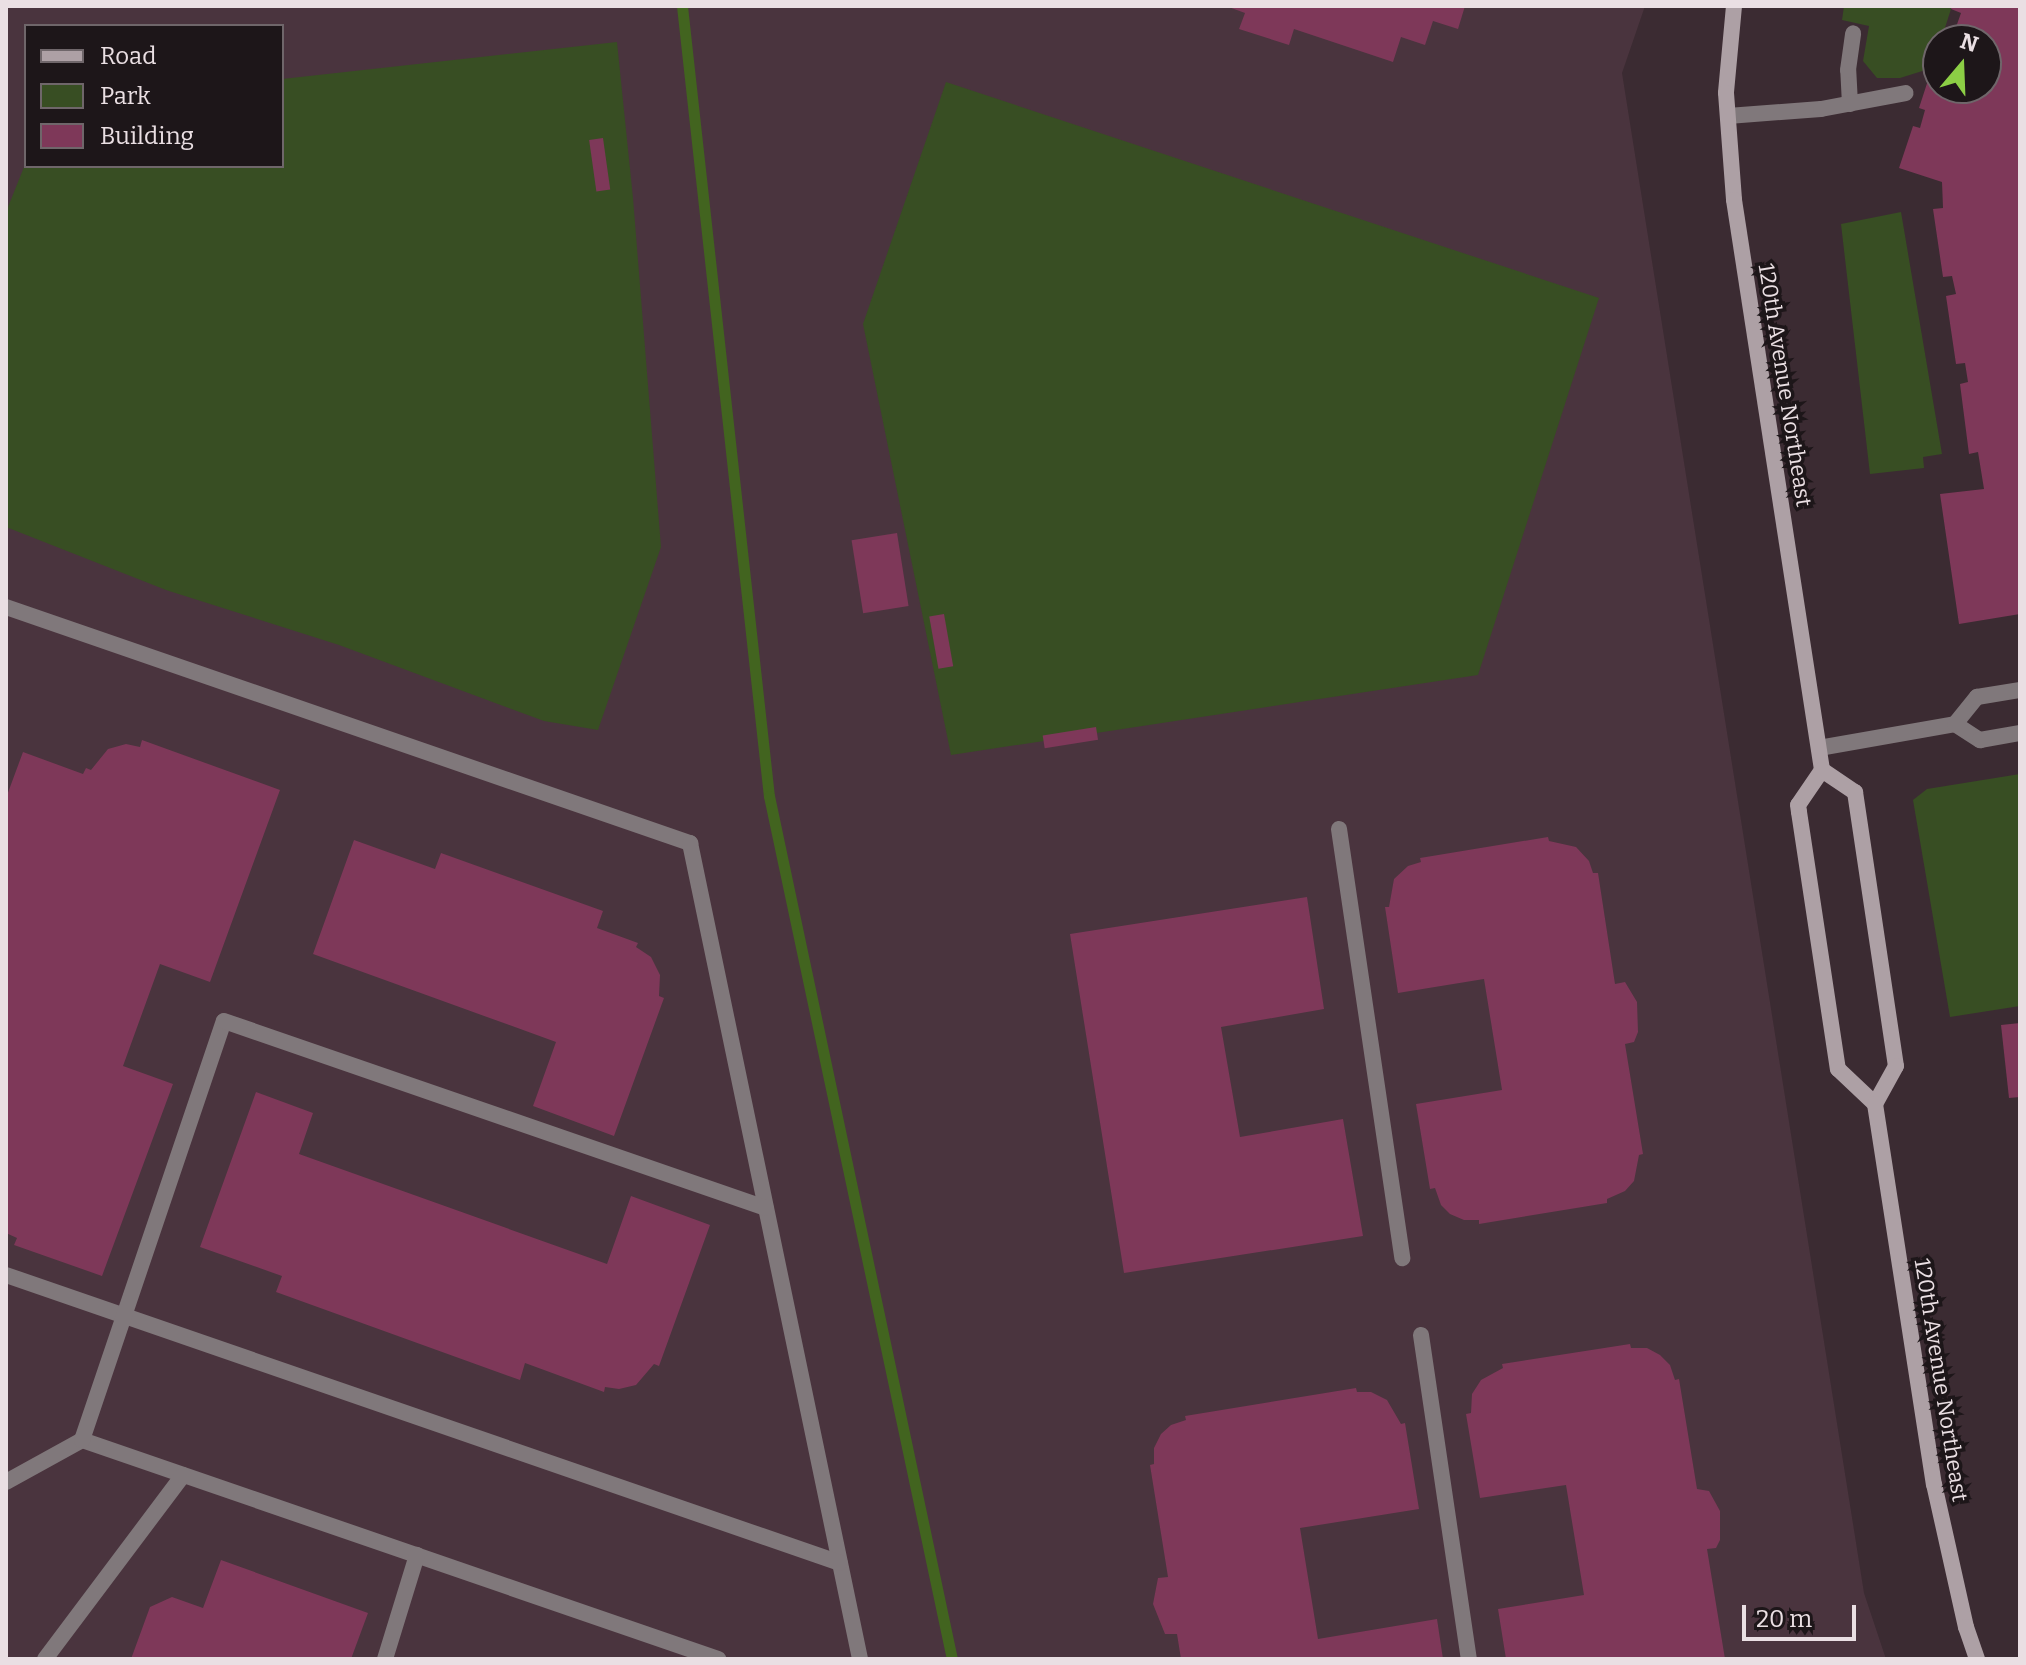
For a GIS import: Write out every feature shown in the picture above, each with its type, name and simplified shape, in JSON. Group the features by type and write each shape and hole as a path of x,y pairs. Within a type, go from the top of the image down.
{"main road":[{"name":"120th Avenue Northeast","path":"1734,6 1726,93 1734,200 1822,770"},
{"path":"1822,770 1855,792 1858,808 1896,1066 1875,1104 1838,1069 1798,805 1822,770"},
{"name":"120th Avenue Northeast","path":"1875,1104 1934,1484 1977,1659"}],"lane":[{"path":"1850,104 1848,70 1853,33"},
{"path":"1728,116 1850,104 1906,93"},
{"path":"6,607 690,843 860,1659"},
{"path":"1819,748 1955,724 1977,697 2020,690"},
{"path":"1955,724 1980,740 2020,733"},
{"path":"1339,829 1402,1258"},
{"path":"6,1482 82,1440 224,1021 766,1208"},
{"path":"6,1275 840,1563"},
{"path":"1421,1335 1469,1659"},
{"path":"82,1440 718,1659"},
{"path":"45,1659 183,1475"},
{"path":"385,1659 417,1555"}],"shaded area":[{"path":"6,6 1645,6 1622,73 1864,1593 1886,1659 6,1659"}],"green space":[{"path":"1844,6 1952,6 1946,24 1922,24 1922,71 1900,78 1877,78 1863,61 1869,26 1842,20"},
{"path":"617,42 661,547 598,730 544,721 339,645 166,590 6,527 6,212 24,167 284,168 284,79"},
{"path":"946,82 1599,298 1478,675 951,755 863,324"},
{"path":"1901,212 1942,454 1923,457 1924,468 1870,474 1841,224"},
{"path":"2020,774 2020,1006 1950,1017 1913,800 1927,789"}],"building":[{"path":"1226,6 1465,6 1458,29 1433,21 1425,45 1401,37 1393,62 1294,29 1289,45 1239,29 1245,13"},
{"path":"1952,6 2020,6 2020,614 1959,624 1940,494 1984,489 1978,452 1969,454 1960,384 1968,382 1965,363 1956,364 1946,296 1956,294 1952,276 1943,277 1933,209 1943,208 1942,182 1899,168 1913,126 1920,128 1925,110 1919,108 1922,99 1922,104 2002,104 2002,24 1957,24 1961,13 1951,9"},
{"path":"603,138 610,189 596,191 589,140"},
{"path":"897,533 909,606 863,613 852,540"},
{"path":"944,614 953,666 938,669 929,617"},
{"path":"1096,727 1098,740 1045,748 1043,735"},
{"path":"142,740 280,790 210,982 160,964 123,1066 173,1084 102,1276 14,1245 17,1238 6,1233 6,798 23,752 83,774 86,768 91,770 108,749 126,744 140,747"},
{"path":"1548,837 1549,841 1576,847 1589,861 1593,873 1598,873 1615,984 1625,982 1637,1002 1638,1032 1634,1042 1625,1044 1643,1154 1639,1155 1634,1181 1625,1191 1607,1199 1607,1203 1479,1224 1479,1220 1464,1220 1450,1214 1441,1205 1435,1188 1430,1189 1416,1104 1502,1090 1484,979 1398,993 1385,907 1389,907 1394,879 1408,866 1421,862 1420,858"},
{"path":"354,840 435,869 441,853 603,911 597,928 638,943 636,947 651,957 660,975 659,996 664,998 614,1136 533,1106 556,1042 313,954"},
{"path":"1307,897 1324,1009 1221,1027 1240,1137 1343,1119 1363,1236 1124,1273 1070,934"},
{"path":"2020,1023 2020,1097 2009,1098 2001,1025"},
{"path":"256,1092 313,1113 299,1154 607,1264 631,1196 710,1225 659,1366 654,1364 636,1385 619,1389 605,1387 604,1392 525,1363 520,1380 276,1292 282,1276 200,1247"},
{"path":"1630,1344 1631,1348 1647,1348 1660,1355 1670,1365 1675,1380 1679,1379 1697,1489 1709,1491 1720,1511 1720,1540 1716,1548 1707,1549 1725,1659 1506,1659 1498,1609 1584,1595 1566,1485 1480,1498 1466,1414 1471,1413 1472,1394 1481,1380 1503,1368 1502,1364"},
{"path":"1356,1388 1357,1392 1371,1392 1387,1400 1401,1424 1405,1423 1419,1509 1300,1528 1318,1639 1437,1619 1443,1659 1181,1659 1177,1634 1165,1634 1153,1604 1158,1578 1168,1577 1150,1465 1154,1464 1154,1448 1161,1434 1171,1425 1186,1420 1185,1416"},
{"path":"221,1560 368,1613 351,1659 131,1659 150,1607 172,1597 203,1608"}],"waterway":[{"path":"682,6 769,796 952,1659"}]}
